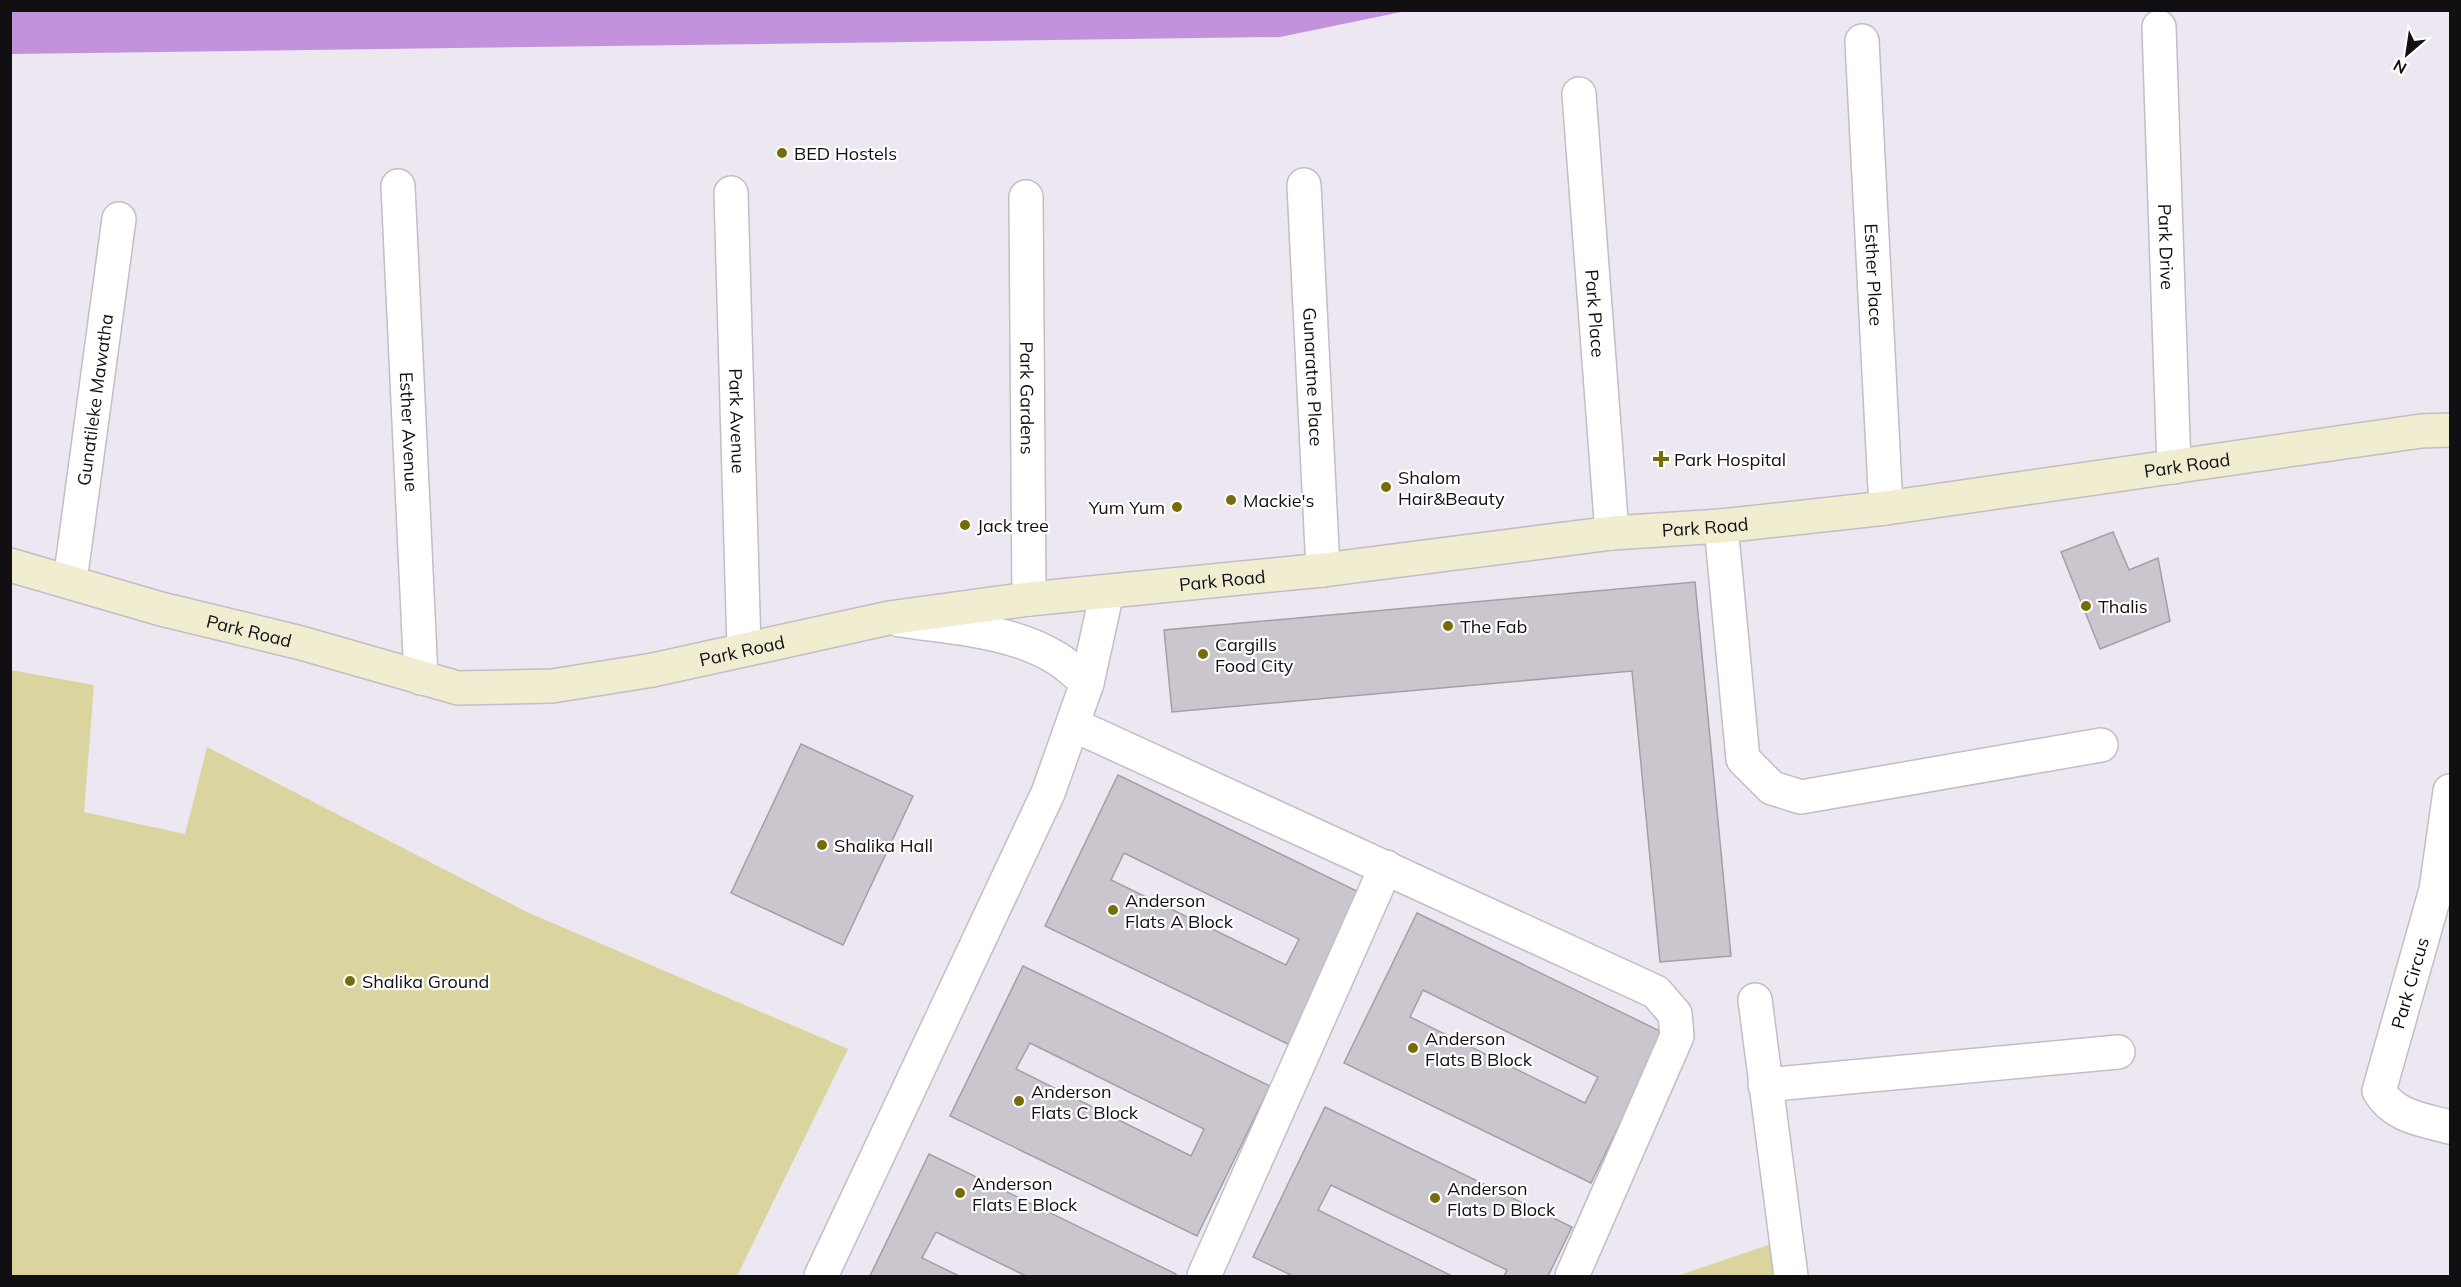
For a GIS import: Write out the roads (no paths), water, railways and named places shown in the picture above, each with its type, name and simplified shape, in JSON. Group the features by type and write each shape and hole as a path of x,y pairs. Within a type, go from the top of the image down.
{"main road":[{"name":"Park Road","path":"10,565 161,609 301,643 458,688 552,686 653,669 889,618 1029,599 1323,570 1612,533 1721,526 1886,508 2421,432 2451,430"}],"street":[{"name":"Park Drive","path":"2159,27 2174,467"},
{"name":"Esther Place","path":"1862,41 1886,508"},
{"name":"Park Place","path":"1579,94 1612,533"},
{"name":"Gunaratne Place","path":"1304,185 1323,570"},
{"name":"Esther Avenue","path":"398,186 421,678"},
{"name":"Park Avenue","path":"731,193 744,649"},
{"name":"Park Gardens","path":"1026,197 1029,599"},
{"name":"Gunatileke Mawatha","path":"70,581 119,219"},
{"path":"1721,526 1743,759 1772,788 1802,797 2101,745"},
{"path":"821,1276 1048,793 1087,683 1107,592"},
{"path":"889,618 990,634 1023,642 1059,659 1087,683"},
{"path":"1074,725 1656,992 1675,1014 1677,1036 1572,1276"},
{"name":"Park Circus","path":"2451,791 2436,890 2379,1091 2386,1104 2400,1113 2451,1127"},
{"path":"1204,1276 1386,867"},
{"path":"1755,1000 1791,1276"},
{"path":"1765,1085 2118,1052"}],"place":[{"name":"BED Hostels","path":"782,153"},
{"name":"Park Hospital","path":"1661,459"},
{"name":"Shalom Hair&Beauty","path":"1386,487"},
{"name":"Mackie's","path":"1231,500"},
{"name":"Yum Yum","path":"1177,507"},
{"name":"Jack tree","path":"965,525"},
{"name":"Thalis","path":"2086,606"},
{"name":"The Fab","path":"1448,626"},
{"name":"Cargills Food City","path":"1203,654"},
{"name":"Shalika Hall","path":"822,845"},
{"name":"Anderson Flats A Block","path":"1113,910"},
{"name":"Shalika Ground","path":"350,981"},
{"name":"Anderson Flats B Block","path":"1413,1048"},
{"name":"Anderson Flats C Block","path":"1019,1101"},
{"name":"Anderson Flats E Block","path":"960,1193"},
{"name":"Anderson Flats D Block","path":"1435,1198"}]}
